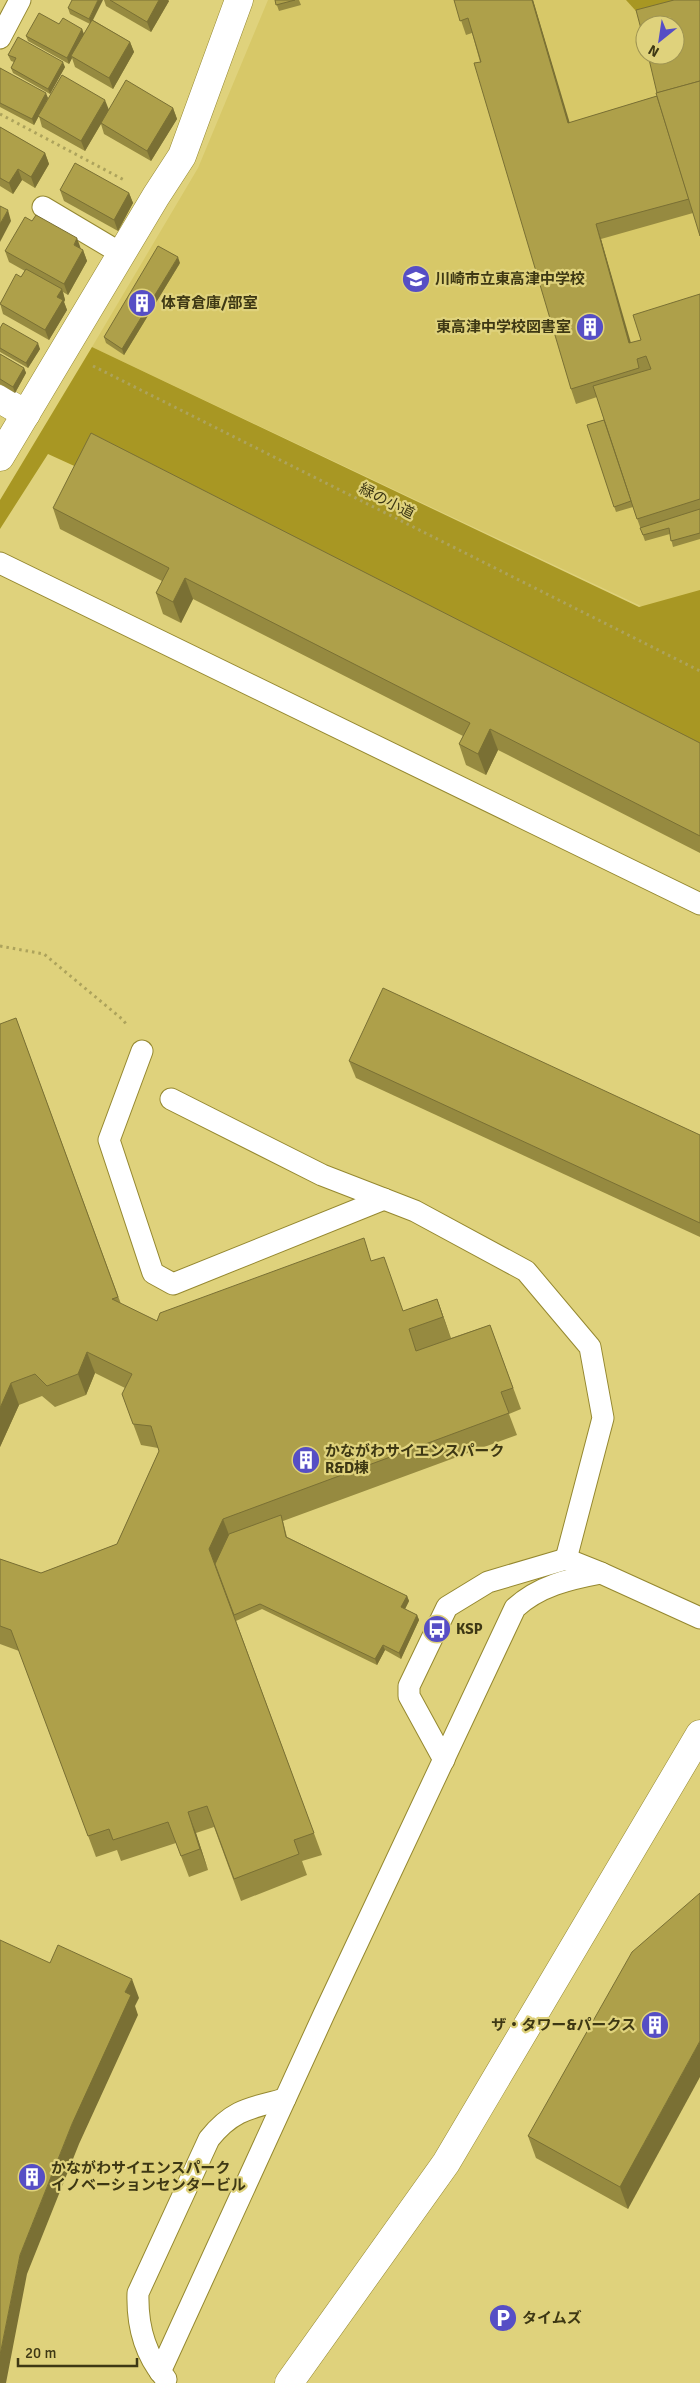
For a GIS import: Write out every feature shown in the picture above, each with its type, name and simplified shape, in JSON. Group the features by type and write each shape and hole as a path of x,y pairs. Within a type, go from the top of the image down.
{"street":[{"path":"0,457 156,196 182,156 239,0"},
{"path":"0,399 26,414"},
{"path":"289,2383 446,2163 700,1734"}],"lane":[{"path":"0,38 20,0"},
{"path":"43,208 122,254"},
{"path":"0,563 700,904"},
{"path":"142,1050 109,1140 153,1273 173,1284 384,1199"},
{"path":"171,1099 322,1175 414,1211 526,1271 590,1347 603,1418 566,1559"},
{"path":"444,1760 410,1696 409,1686 447,1607 488,1582 566,1559 700,1618"},
{"path":"164,2378 285,2099 515,1608 529,1596 549,1586 601,1573"},
{"path":"164,2378 146,2347 137,2319 138,2293 209,2139 223,2122 243,2110 285,2099"}],"path":[{"path":"0,114 156,196"},
{"name":"緑の小道","path":"63,352 700,671"},
{"path":"0,946 44,954 122,1019 142,1050"}],"shaded area":[{"name":"川崎市立東高津中学校","path":"268,0 700,0 700,634 92,347 198,168"},
{"path":"626,0 679,0 636,11"},
{"path":"92,347 639,607 700,590 700,751 48,454 0,529 0,500"}],"building":[{"path":"72,0 98,0 89,19 68,8"},
{"path":"110,0 159,0 147,22"},
{"path":"275,0 295,0 276,5"},
{"path":"454,0 532,0 568,123 657,96 689,199 596,224 629,343 641,340 633,315 700,294 700,499 637,519 593,386 651,369 646,356 637,359 639,368 571,389 474,63 481,62 468,18 460,21"},
{"path":"674,0 700,0 700,81 657,93 650,65 685,65 685,15 637,15 636,10"},
{"path":"39,13 59,24 63,18 82,29 67,58 26,36"},
{"path":"92,20 130,42 109,78 71,56"},
{"path":"18,37 63,62 48,89 11,68 16,58 8,55"},
{"path":"0,68 46,93 32,119 0,103"},
{"path":"62,75 105,100 81,141 38,116"},
{"path":"126,80 173,108 147,151 101,123"},
{"path":"700,81 700,236 656,93"},
{"path":"0,127 45,153 31,177 18,169 9,183 0,178"},
{"path":"75,163 129,193 114,220 60,190"},
{"path":"0,206 8,210 0,224"},
{"path":"36,215 77,238 74,245 83,250 64,284 5,251 25,217 32,221"},
{"name":"体育倉庫/部室","path":"158,246 178,257 122,349 104,337"},
{"path":"26,269 62,289 57,297 63,300 45,330 0,304 16,274 21,277"},
{"path":"3,323 38,343 26,363 0,348 0,328"},
{"path":"0,354 24,368 13,387 0,379"},
{"path":"604,420 631,501 614,507 587,425"},
{"path":"91,433 700,743 700,836 490,729 478,754 459,744 470,723 185,578 173,602 156,593 169,568 53,508"},
{"path":"700,509 700,533 671,541 669,528 643,535 640,528"},
{"path":"383,988 700,1135 700,1223 349,1061"},
{"name":"かながわサイエンスパーク R&D棟","path":"16,1018 118,1297 112,1299 157,1321 160,1313 364,1238 371,1261 384,1257 403,1311 437,1299 443,1317 409,1329 416,1351 490,1325 513,1388 501,1392 509,1413 223,1519 209,1549 314,1833 294,1840 299,1854 234,1879 207,1806 188,1812 200,1849 181,1856 168,1822 113,1840 109,1829 88,1836 11,1630 0,1626 0,1559 41,1573 117,1544 159,1451 151,1426 133,1424 122,1394 132,1374 87,1352 78,1374 47,1386 35,1374 11,1383 0,1408 0,1024"},
{"path":"281,1515 286,1537 407,1596 401,1607 417,1615 399,1653 383,1645 375,1659 260,1604 234,1615 215,1564 229,1534"},
{"name":"ザ・タワー&パークス","path":"700,1893 700,2041 620,2187 528,2136 632,1952"},
{"name":"かながわサイエンスパーク イノベーションセンタービル","path":"0,1940 50,1963 58,1945 132,1979 125,1992 131,1995 72,2124 20,2255 0,2355"}],"place":[{"name":"川崎市立東高津中学校","path":"416,279"},
{"name":"体育倉庫/部室","path":"142,303"},
{"name":"東高津中学校図書室","path":"590,327"},
{"name":"かながわサイエンスパーク R&D棟","path":"306,1460"},
{"name":"KSP","path":"437,1629"},
{"name":"ザ・タワー&パークス","path":"655,2025"},
{"name":"かながわサイエンスパーク イノベーションセンタービル","path":"32,2177"},
{"name":"タイムズ","path":"503,2318"}]}
